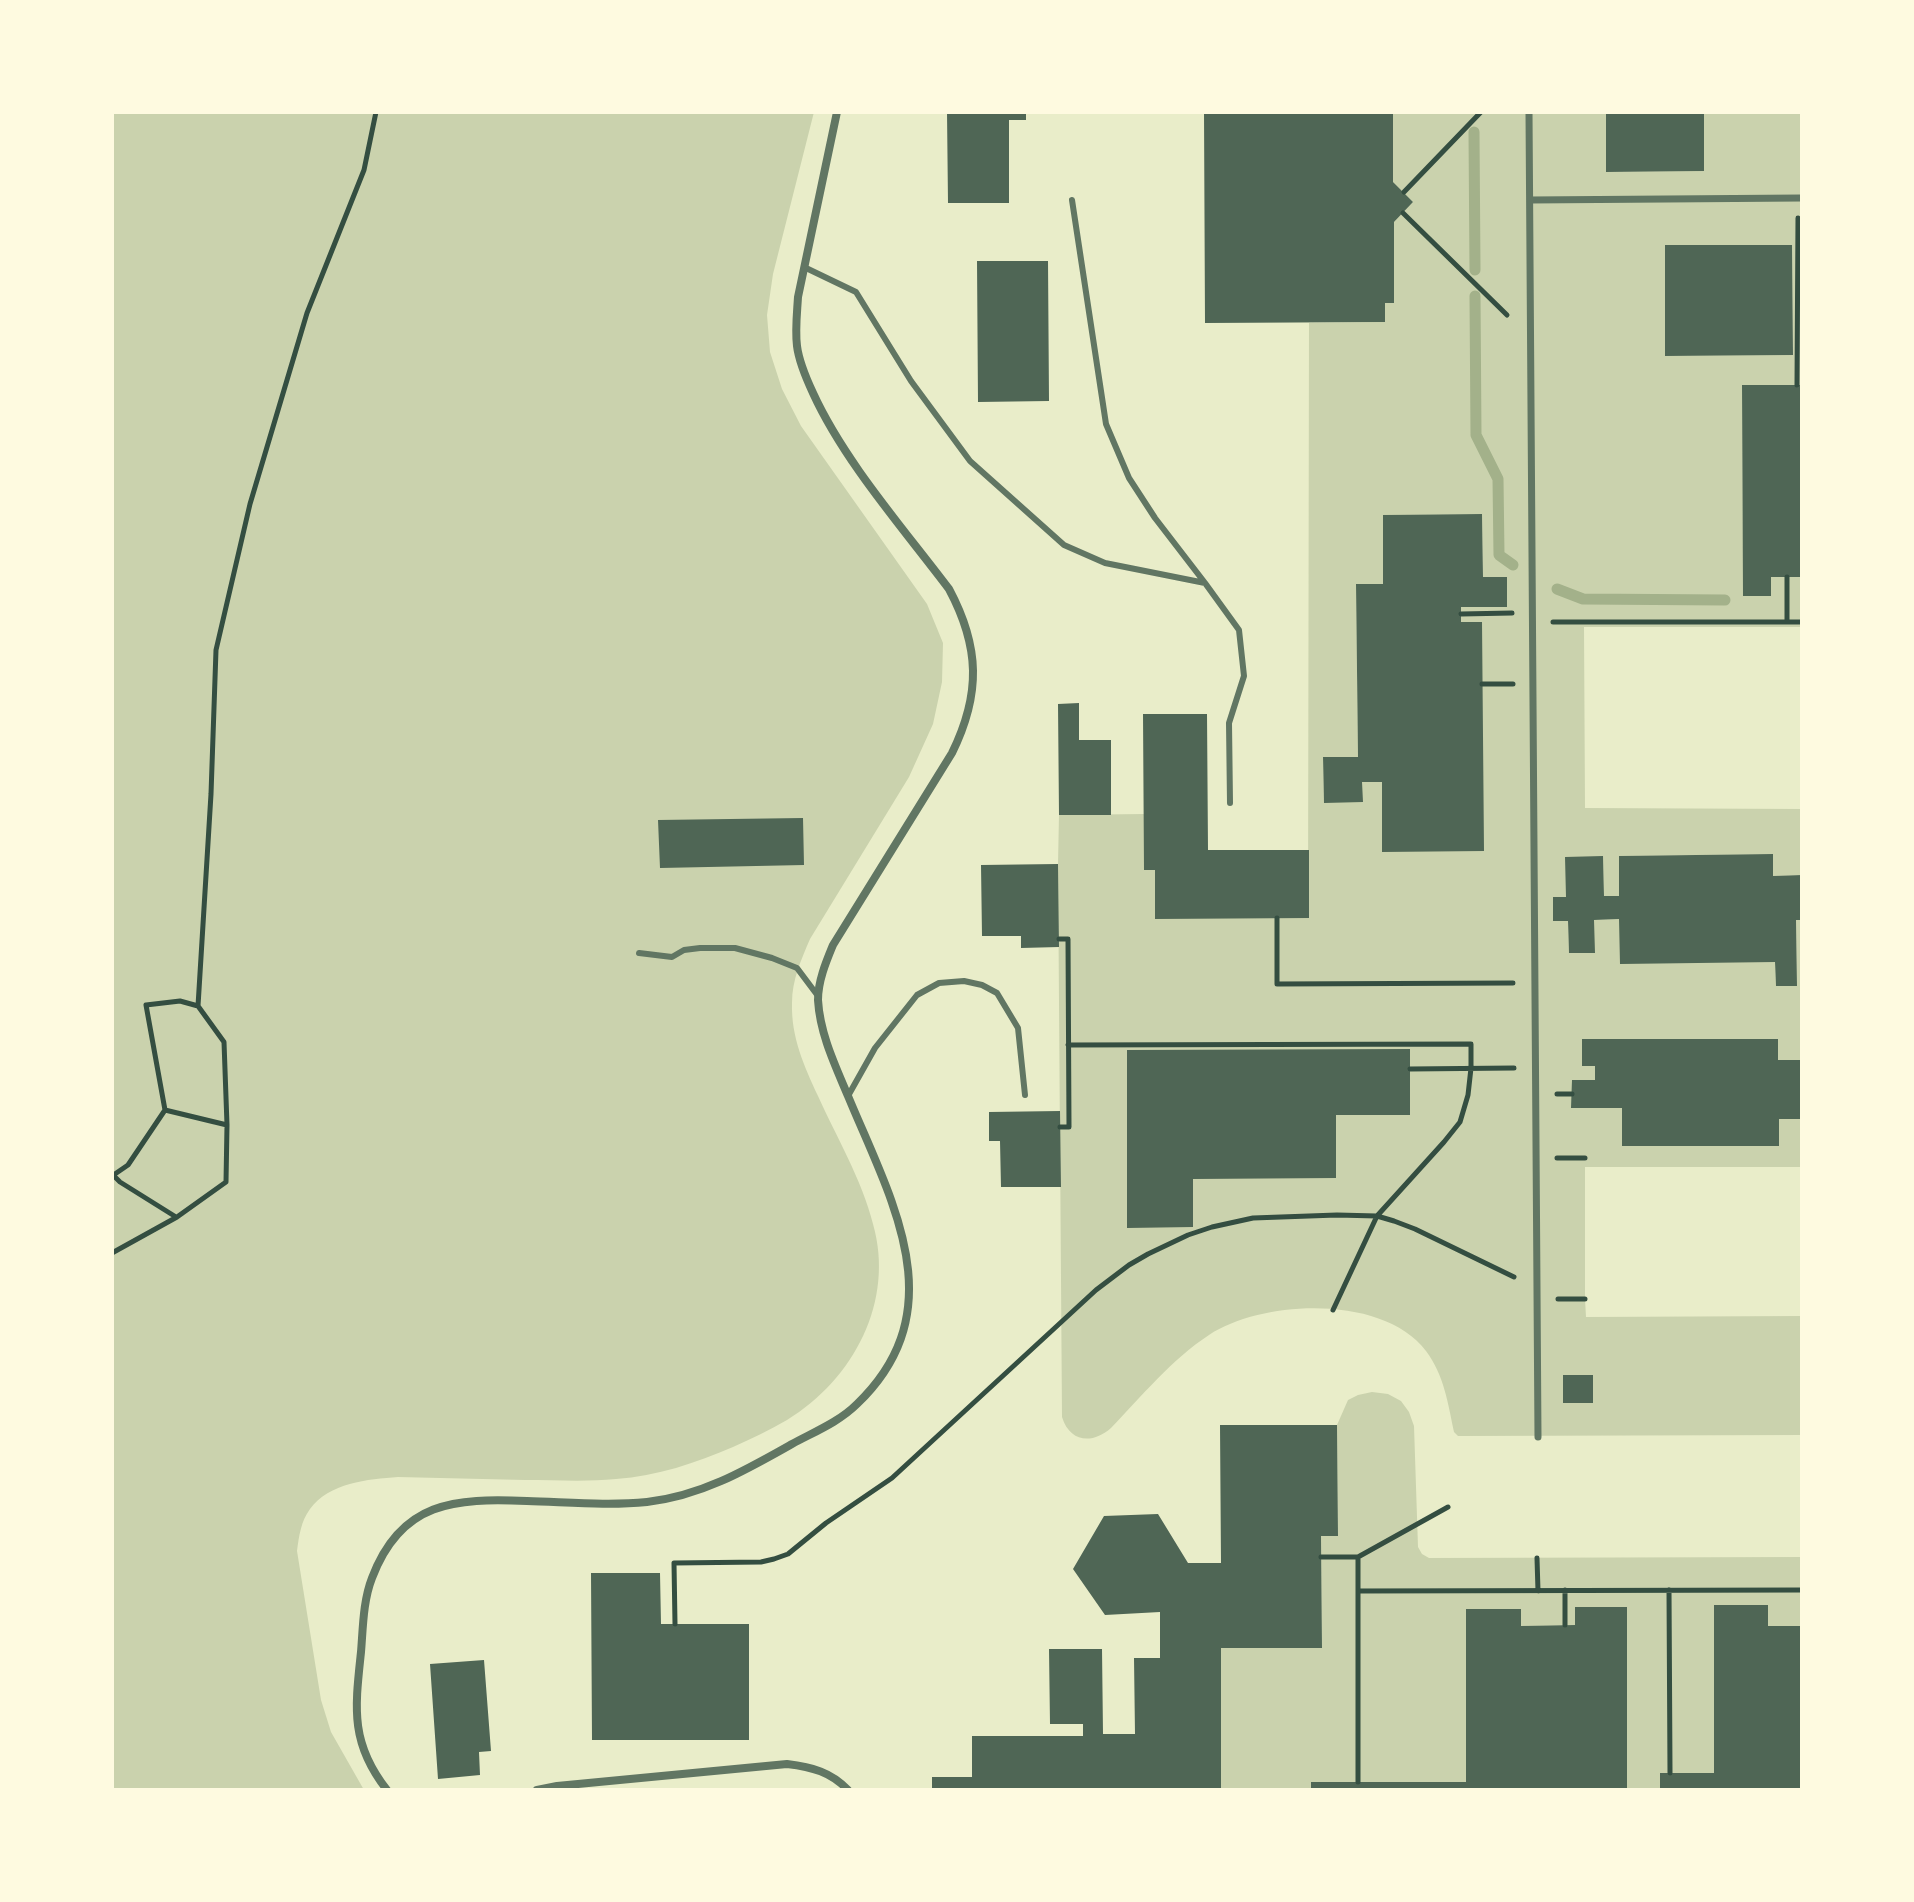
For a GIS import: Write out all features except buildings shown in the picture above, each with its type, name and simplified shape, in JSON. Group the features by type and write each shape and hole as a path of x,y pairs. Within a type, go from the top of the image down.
{"street":[{"path":"387,1790 367,1760 359,1739 356,1695 371,1580 391,1540 408,1524 425,1512 467,1500 609,1504 676,1497 709,1487 830,1424 855,1406 892,1360 905,1329 910,1299 905,1244 897,1214 827,1043 818,996 823,969 833,945 952,753 964,728 971,700 973,670 970,638 949,589 854,464 818,404 797,348 798,297 837,112"},
{"path":"1529,112 1538,1437"},
{"path":"1530,200 1800,198"},
{"path":"537,1790 787,1764 824,1772 848,1790"}],"lane":[{"path":"1072,200 1106,424 1129,478 1239,630 1244,676 1229,723 1230,803"},
{"path":"806,268 856,292 911,381 970,461 1064,545 1105,563 1205,583"},
{"path":"639,953 672,957 684,950 735,948 797,968 818,996"},
{"path":"848,1096 875,1048 917,995 939,983 964,981 997,993 1018,1028 1025,1095"}],"path":[{"path":"198,1006 216,650 250,504 307,313 364,170 376,112"},
{"path":"1404,192 1481,112"},
{"path":"1797,385 1800,198"},
{"path":"1403,213 1531,339"},
{"path":"1787,577 1787,622"},
{"path":"1461,614 1802,622"},
{"path":"1277,918 1277,984 1534,983"},
{"path":"1059,939 1068,939 1069,1127 1060,1127"},
{"path":"112,1253 177,1217 226,1182 224,1042 198,1006 180,1001 146,1005 165,1110 128,1165 113,1175 177,1217"},
{"path":"1068,1045 1471,1044 1468,1095 1460,1122 1377,1216 1333,1310"},
{"path":"1410,1069 1535,1067"},
{"path":"165,1110 227,1125"},
{"path":"675,1624 674,1563 761,1562 788,1554 826,1523 892,1478 1096,1290 1139,1260 1188,1235 1232,1221 1253,1218 1377,1216 1415,1229 1537,1288"},
{"path":"1321,1557 1358,1557 1448,1507"},
{"path":"1358,1557 1358,1782"},
{"path":"1537,1558 1538,1591"},
{"path":"1565,1590 1565,1625"},
{"path":"1669,1590 1670,1773"},
{"path":"1358,1591 1802,1590"}],"green space":[{"path":"112,112 814,112 773,274 767,315 770,352 782,389 801,426 927,604 943,643 942,682 933,724 909,777 810,939 792,995 792,1016 803,1062 856,1175 873,1224 878,1253 878,1281 873,1309 863,1336 832,1383 787,1420 733,1447 676,1468 646,1475 593,1480 386,1478 350,1484 318,1500 304,1519 297,1551 321,1700 331,1732 364,1790 112,1790"},
{"path":"1393,112 1606,112 1607,172 1704,171 1704,112 1802,112 1802,385 1742,386 1743,550 1802,577 1802,627 1584,627 1585,808 1802,809 1802,875 1773,876 1772,854 1619,856 1619,896 1604,896 1603,857 1566,857 1566,897 1553,897 1553,921 1568,921 1569,953 1594,953 1594,920 1619,919 1775,962 1776,986 1797,986 1796,920 1802,920 1802,1060 1778,1060 1778,1039 1583,1039 1595,1066 1595,1080 1572,1080 1622,1108 1622,1146 1779,1146 1779,1119 1802,1119 1802,1167 1585,1167 1585,1299 1586,1317 1802,1316 1802,1435 1458,1436 1454,1432 1437,1370 1426,1351 1407,1333 1382,1320 1322,1308 1260,1314 1209,1335 1170,1367 1111,1428 1097,1437 1076,1436 1070,1432 1062,1417 1059,815 1144,814 1155,870 1308,918 1309,323 1384,322 1385,303 1394,303 1394,222 1413,202 1393,182","holes":["1665,245 1792,245 1793,355 1665,356","1482,514 1483,577 1507,578 1507,607 1461,607 1461,622 1482,622 1382,852 1382,782 1362,782 1362,802 1324,802 1323,757 1358,757 1356,585 1383,584 1384,515"]},
{"path":"1372,1392 1388,1394 1401,1401 1414,1426 1418,1547 1429,1558 1802,1557 1802,1626 1768,1626 1714,1773 1660,1790 1627,1790 1627,1607 1575,1607 1575,1625 1521,1626 1521,1609 1466,1609 1466,1782 1312,1782 1311,1790 1221,1790 1221,1648 1322,1648 1321,1536 1338,1535 1337,1425 1348,1400"}],"waterway":[{"path":"1474,132 1475,270"},
{"path":"1475,296 1476,435 1498,479 1499,555 1513,565"},
{"path":"1557,589 1583,599 1725,600"}]}
